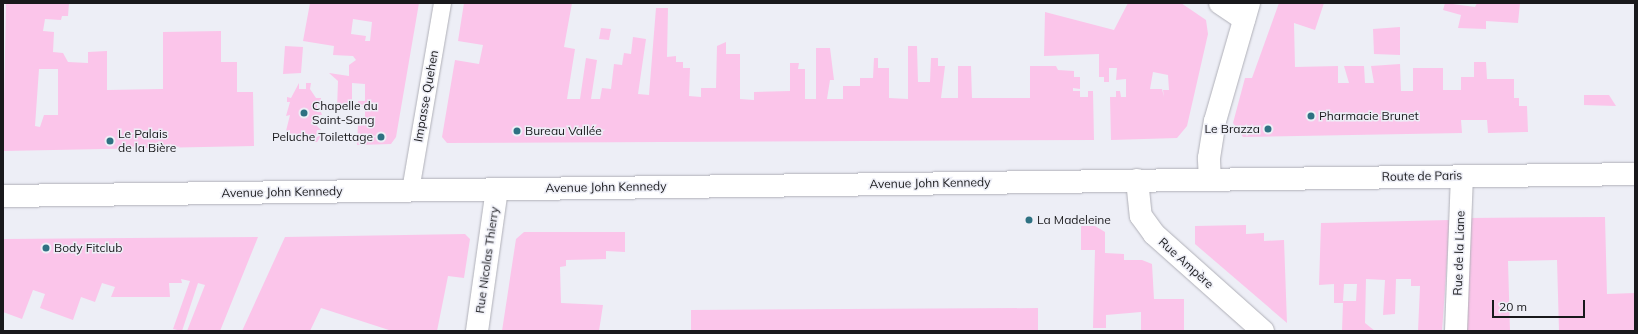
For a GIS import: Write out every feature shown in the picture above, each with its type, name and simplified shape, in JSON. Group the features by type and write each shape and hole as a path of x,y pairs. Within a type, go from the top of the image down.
{"main road":[{"path":"1210,180 1212,135 1247,11 1220,3"},
{"name":"Route de Paris","path":"1210,180 1635,174"},
{"name":"Rue de la Liane","path":"1456,331 1462,176"},
{"name":"Rue Ampère","path":"1137,180 1141,216 1154,234 1263,331"},
{"name":"Avenue John Kennedy","path":"3,196 1210,180"},
{"name":"Rue Nicolas Thierry","path":"477,331 497,189"}],"lane":[{"name":"Impasse Quehen","path":"410,190 442,3"}],"building":[{"path":"6,3 69,3 68,16 62,16 61,20 45,19 43,31 54,32 53,52 63,53 68,62 88,63 88,52 107,51 107,90 163,89 163,32 221,31 221,62 237,62 237,92 253,92 254,146 3,151","holes":["39,69 58,69 58,115 44,115 40,127 35,126"]},
{"path":"310,3 419,3 396,137 391,144 357,145 358,125 365,125 365,107 358,107 358,101 365,101 365,84 352,83 352,110 337,109 338,81 329,73 349,76 349,65 356,60 353,56 333,55 334,46 303,41","holes":["353,19 372,22 370,41 365,41 366,36 351,34"]},
{"path":"464,3 572,3 564,47 575,49 567,99 580,99 586,58 597,60 591,99 600,99 602,88 611,89 614,64 622,65 624,53 631,54 633,37 646,39 638,94 649,95 656,8 668,8 667,57 676,56 676,62 683,62 683,68 690,68 689,96 701,97 701,88 716,88 717,46 726,42 726,54 740,54 740,99 754,100 754,92 790,91 790,63 799,63 798,69 805,69 805,99 816,99 816,48 830,48 834,80 830,80 827,99 843,99 843,86 860,86 860,78 873,78 874,58 878,58 878,68 889,68 889,98 908,99 908,46 917,46 918,82 930,82 931,58 938,58 938,66 945,66 941,98 958,98 958,66 971,66 972,98 1030,98 1030,66 1056,66 1058,70 1074,71 1074,77 1080,77 1080,89 1073,88 1073,91 1080,91 1080,97 1088,97 1088,91 1093,91 1094,140 447,143 442,137 455,60 479,64 483,45 458,41"},
{"path":"1128,3 1181,3 1206,20 1208,34 1187,126 1177,138 1111,140 1110,97 1116,97 1116,91 1120,91 1121,97 1126,97 1126,79 1116,80 1117,68 1109,68 1109,82 1104,82 1104,77 1099,77 1099,54 1044,56 1045,12 1114,30","holes":["1153,72 1168,75 1169,90 1163,90 1164,97 1162,89 1150,89"]},
{"path":"1279,3 1324,3 1315,30 1294,23 1295,67 1338,66 1338,83 1349,83 1344,66 1364,66 1365,83 1374,83 1371,66 1400,64 1401,91 1413,91 1413,68 1443,68 1443,90 1461,90 1461,77 1474,77 1474,62 1486,62 1487,79 1514,79 1514,98 1519,98 1519,106 1527,106 1528,132 1488,133 1487,120 1461,120 1462,133 1243,137 1233,123 1245,78 1252,78"},
{"path":"1445,3 1475,7 1477,3 1520,3 1518,23 1486,21 1486,29 1458,28 1461,15 1443,10"},
{"path":"1400,27 1400,55 1374,54 1373,29"},
{"path":"601,28 611,29 609,40 599,39"},
{"path":"285,46 303,47 301,73 283,74"},
{"name":"Chapelle du Saint-Sang","path":"299,83 299,89 306,89 306,83 311,83 310,89 316,98 321,98 321,102 317,102 317,112 321,112 322,115 317,115 317,126 321,130 317,130 316,136 321,136 317,142 286,140 290,136 290,130 286,131 290,115 286,116 290,102 287,102 287,97 291,98"},
{"path":"1584,95 1609,95 1616,106 1584,105"},
{"path":"1605,217 1607,294 1635,293 1635,331 1559,331 1557,260 1508,261 1510,331 1465,331 1468,218"},
{"path":"1450,220 1442,331 1418,331 1420,286 1411,286 1411,279 1396,279 1395,314 1383,315 1385,280 1366,279 1365,323 1375,331 1342,331 1343,303 1334,303 1334,284 1319,285 1321,223","holes":["1344,284 1357,284 1356,301 1343,301"]},
{"path":"1246,225 1246,234 1264,233 1264,241 1284,240 1287,323 1195,244 1195,226"},
{"path":"1081,226 1095,226 1105,232 1105,253 1124,254 1124,260 1142,260 1152,264 1154,299 1184,299 1184,331 1141,331 1141,312 1106,315 1106,328 1093,328 1095,250 1081,250"},
{"path":"524,232 625,232 625,252 606,251 606,259 566,260 566,266 560,267 561,303 603,305 599,331 502,331 516,239"},
{"path":"465,234 470,239 464,278 448,276 437,331 392,331 321,308 310,331 242,331 285,237"},
{"path":"258,237 220,331 187,331 205,285 198,283 182,331 173,329 190,281 181,279 182,283 169,283 170,297 111,297 115,287 102,283 95,302 81,297 73,320 40,308 45,294 33,290 22,319 3,312 3,239"},
{"path":"1038,308 1038,331 691,331 691,310"}],"place":[{"name":"Chapelle du Saint-Sang","path":"304,113"},
{"name":"Pharmacie Brunet","path":"1311,116"},
{"name":"Le Brazza","path":"1268,129"},
{"name":"Bureau Vallée","path":"517,131"},
{"name":"Peluche Toilettage","path":"381,137"},
{"name":"Le Palais de la Bière","path":"110,141"},
{"name":"La Madeleine","path":"1029,220"},
{"name":"Body Fitclub","path":"46,248"}]}
